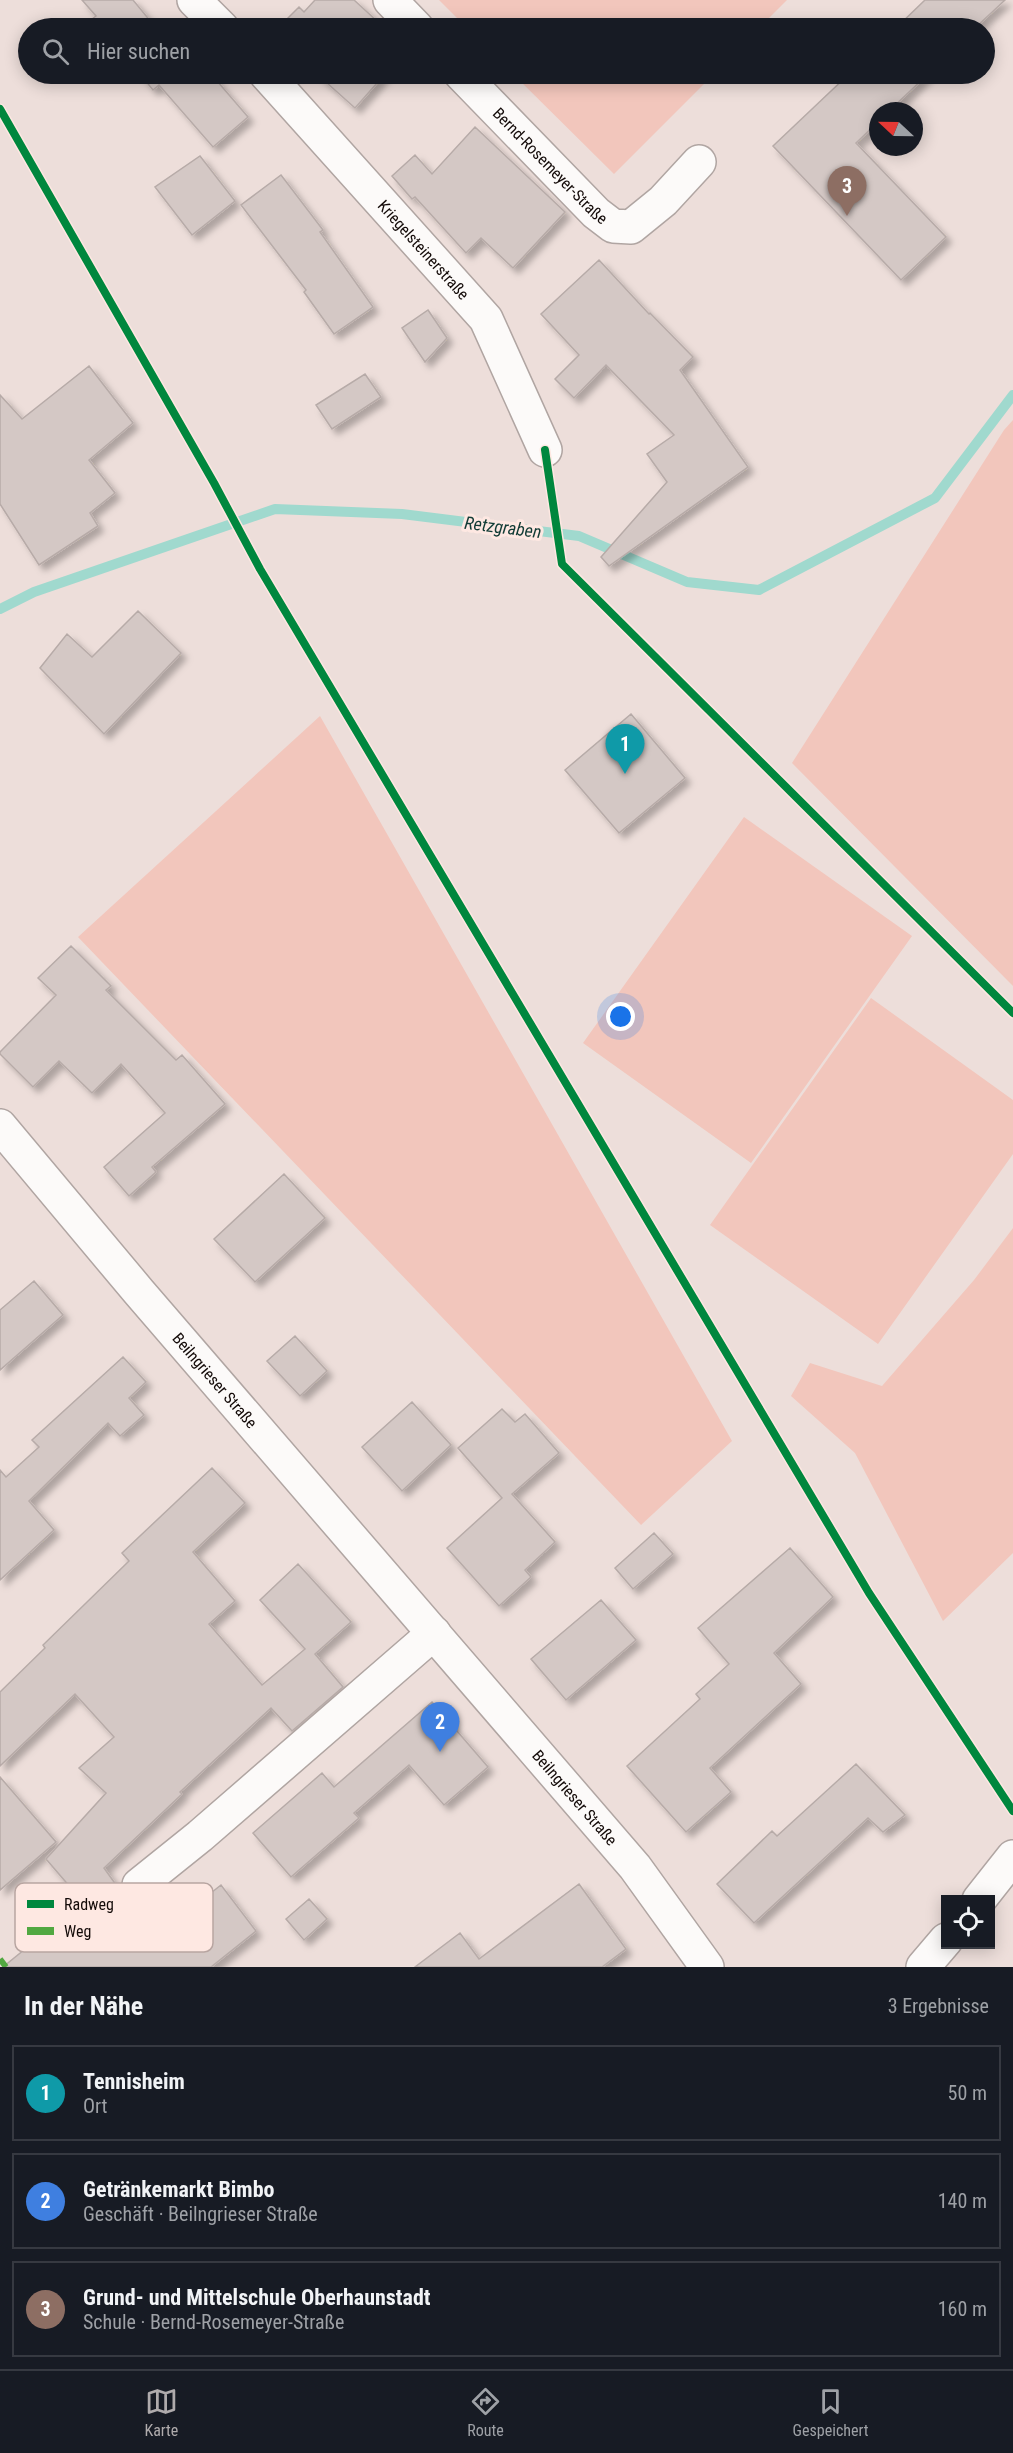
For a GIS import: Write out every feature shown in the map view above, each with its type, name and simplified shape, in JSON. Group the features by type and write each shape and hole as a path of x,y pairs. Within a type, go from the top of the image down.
{"street":[{"path":"194,0 212,18"},
{"path":"390,0 407,18"},
{"name":"Kriegelsteinerstraße","path":"275,84 486,319 545,450"},
{"name":"Bernd-Rosemeyer-Straße","path":"471,84 596,213 613,226 631,227 663,201 699,162"},
{"name":"Beilngrieser Straße","path":"0,1126 139,1292 635,1867 707,1967"},
{"path":"141,1883 200,1836 434,1633"},
{"path":"982,1895 1013,1857"},
{"path":"923,1967 941,1945"}],"shaded area":[{"path":"439,0 787,0 769,18 457,18"},
{"path":"523,84 704,84 614,174"},
{"path":"1013,420 1013,986 792,763 1004,430"},
{"path":"320,716 732,1441 641,1525 78,937"},
{"path":"744,817 912,936 751,1163 583,1043"},
{"path":"871,998 1013,1100 1013,1154 878,1344 710,1225"},
{"path":"1013,1228 1013,1553 943,1621 855,1453 791,1396 810,1363 882,1386 974,1280"}],"building":[{"path":"82,0 133,0 148,18 93,18 96,16"},
{"path":"315,0 354,0 374,18 288,18 299,7 304,12"},
{"path":"925,0 1005,0 986,18 906,18"},
{"path":"148,84 220,84 248,117 213,147 159,85 153,90"},
{"path":"328,84 376,84 355,108"},
{"path":"838,84 917,84 898,102 869,102 869,131 856,143 946,237 901,280 773,146"},
{"path":"475,127 565,212 513,268 481,238 466,253 415,197 412,199 392,176 415,155 432,174"},
{"path":"200,156 235,201 192,235 155,187"},
{"path":"281,175 323,230 320,232 373,307 334,334 304,292 306,290 241,205"},
{"path":"599,260 693,357 680,370 748,467 609,566 601,557 667,482 647,454 674,435 606,365 574,398 555,379 579,355 541,314"},
{"path":"428,310 447,338 425,362 402,328"},
{"path":"89,366 133,423 89,460 115,493 90,513 98,526 39,565 0,504 0,395 22,419"},
{"path":"365,374 381,397 332,429 316,405"},
{"path":"138,611 181,653 104,734 40,668 67,634 92,657"},
{"path":"631,714 685,778 619,833 565,770"},
{"path":"71,946 111,986 106,990 176,1060 182,1055 225,1104 152,1167 156,1172 129,1196 104,1167 165,1113 121,1064 92,1093 59,1061 33,1087 0,1054 56,995 38,978"},
{"path":"284,1174 325,1218 255,1282 214,1239"},
{"path":"34,1281 63,1315 0,1370 0,1310"},
{"path":"295,1336 327,1371 300,1396 267,1361"},
{"path":"123,1357 146,1382 129,1398 144,1415 120,1436 108,1423 29,1501 54,1530 0,1580 0,1470 6,1477 39,1447 32,1440"},
{"path":"412,1402 451,1445 402,1491 362,1447"},
{"path":"502,1409 515,1422 525,1414 559,1453 512,1494 555,1542 525,1570 531,1577 499,1606 447,1548 502,1498 458,1448"},
{"path":"212,1468 245,1503 193,1552 235,1601 209,1624 262,1685 305,1649 260,1600 298,1564 351,1622 315,1654 343,1687 292,1731 271,1708 180,1792 182,1794 104,1868 115,1883 67,1883 46,1859 106,1793 79,1768 114,1737 75,1694 0,1766 0,1692 45,1648 43,1645 129,1561 122,1553"},
{"path":"654,1533 673,1554 633,1589 615,1568"},
{"path":"790,1548 833,1597 774,1653 801,1684 710,1768 731,1792 686,1832 627,1766 700,1699 696,1694 729,1664 698,1628"},
{"path":"601,1600 636,1640 566,1700 531,1659"},
{"path":"432,1702 488,1767 444,1805 409,1765 354,1813 359,1818 291,1877 253,1833 322,1773 334,1787"},
{"path":"856,1764 905,1815 883,1832 868,1818 754,1923 717,1884 772,1831 777,1836"},
{"path":"0,1777 56,1842 0,1890"},
{"path":"579,1884 626,1949 602,1967 415,1967 460,1933 479,1959"},
{"path":"221,1885 256,1931 211,1967 3,1967 21,1952 213,1952 213,1891"},
{"path":"309,1899 327,1919 304,1940 286,1919"}],"waterway":[{"name":"Retzgraben","path":"0,609 34,592 275,509 402,514 579,536 687,582 759,590 935,498 1013,395"}],"marked path":[{"path":"0,1959 6,1967"}],"cycle path":[{"path":"0,109 214,483 260,569 869,1593 1013,1811"},
{"path":"545,450 562,564 1013,1013"}],"place":[{"name":"Grund- und Mittelschule Oberhaunstadt","path":"847,216"},
{"name":"Tennisheim","path":"625,774"},
{"name":"Getränkemarkt Bimbo","path":"440,1752"}]}
